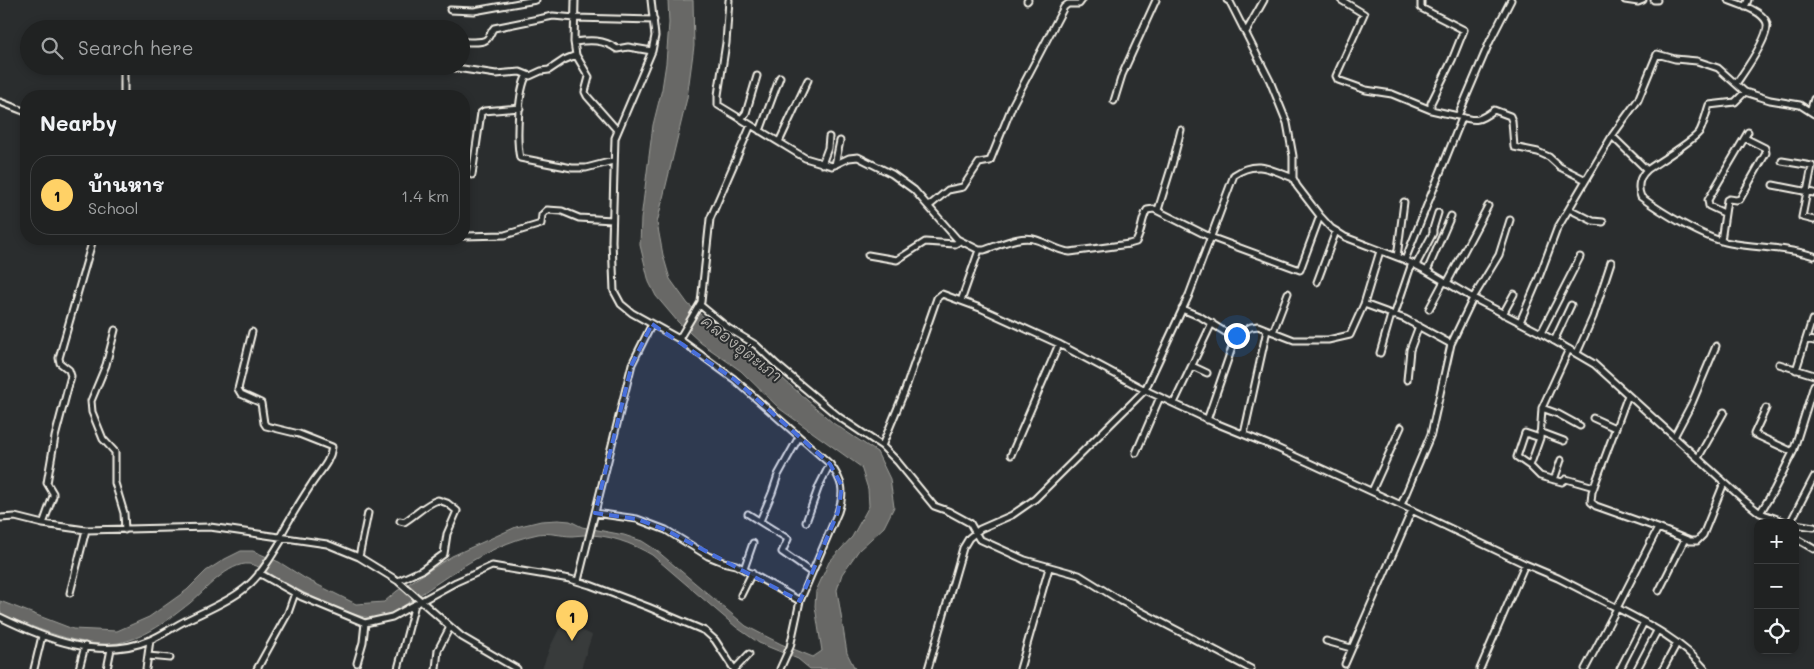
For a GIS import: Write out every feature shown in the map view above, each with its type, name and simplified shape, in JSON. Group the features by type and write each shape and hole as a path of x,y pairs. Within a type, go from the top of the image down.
{"street":[{"path":"450,10 474,10 536,0"},
{"path":"575,0 574,42 576,55 589,77 585,92 617,130"},
{"path":"651,0 654,20 652,51 615,138 612,220 612,274 614,291 621,304 632,313 681,336 734,379 830,464 839,476 842,486 843,498 800,601 790,647 780,669"},
{"path":"728,0 726,43 718,105 805,158 832,166 849,158 858,157 892,174 914,190 960,241 979,250 1025,238 1036,239 1063,251 1070,252 1129,244 1136,242 1140,236 1142,219 1147,210 1150,209 1158,210 1210,238 1300,270 1320,216"},
{"path":"929,206 948,190 963,187 979,164 990,161 1013,104 1064,6 1079,4 1082,0"},
{"path":"1114,101 1122,74 1156,0"},
{"path":"1227,0 1230,2 1246,32 1270,81 1287,123 1293,156 1294,178 1297,186 1320,216 1345,237 1414,264 1594,364 1724,483 1760,513 1778,519"},
{"path":"1246,32 1264,0"},
{"path":"1341,0 1364,14 1336,76 1338,80 1366,90 1392,94 1431,110 1476,121 1494,110 1510,116 1514,147 1538,152 1549,157 1560,167 1586,180"},
{"path":"1421,0 1422,8 1464,30 1431,103 1431,110"},
{"path":"1405,260 1490,41 1510,0"},
{"path":"1625,0 1638,2 1643,0"},
{"path":"1728,0 1756,12 1766,20 1767,24 1756,54 1736,84"},
{"path":"1745,7 1748,0"},
{"path":"470,41 485,40 494,28 553,16 654,20"},
{"path":"574,42 602,41 617,49 628,47 652,51"},
{"path":"1520,322 1557,229 1612,136 1638,100 1657,54 1675,59 1698,61 1718,68 1745,92 1770,100 1800,105 1812,113 1814,99"},
{"path":"470,71 496,74 520,72 530,76 549,70 576,55"},
{"path":"124,75 124,90"},
{"path":"527,75 522,86 520,108 520,158 572,168 586,168 613,161"},
{"path":"741,119 746,113 757,76"},
{"path":"760,131 780,77"},
{"path":"779,142 808,80"},
{"path":"1745,92 1735,102 1709,105 1700,132 1695,139 1676,149 1642,174 1639,187 1641,197 1684,223 1721,241 1800,251 1814,256"},
{"path":"0,102 20,110"},
{"path":"472,175 481,113 484,111 520,108"},
{"path":"681,336 699,305 703,289 710,219 751,126"},
{"path":"1158,210 1181,130"},
{"path":"1724,213 1709,206 1708,200 1748,132"},
{"path":"822,164 828,148 829,136"},
{"path":"1612,136 1646,170"},
{"path":"1721,241 1727,200 1740,198 1766,153 1765,148 1745,138"},
{"path":"836,164 840,141"},
{"path":"1782,161 1812,166 1802,217 1814,220"},
{"path":"928,669 963,548 969,538 980,528 1012,515 1035,499 1145,390 1182,309 1234,175 1244,168 1256,166 1294,178"},
{"path":"1773,185 1814,193"},
{"path":"1397,257 1404,202"},
{"path":"1429,309 1488,206"},
{"path":"1570,209 1593,221 1603,222"},
{"path":"470,236 505,236 520,232 541,224 542,215 547,210 562,211 579,218 612,220"},
{"path":"1380,353 1392,316 1414,264 1433,233 1432,229 1438,213"},
{"path":"1427,271 1451,216"},
{"path":"1401,505 1432,434 1451,344 1473,298 1499,255 1510,220"},
{"path":"1317,282 1336,231"},
{"path":"868,255 897,260 925,242 956,244 960,241"},
{"path":"43,524 53,496 47,483 55,437 71,376 69,370 60,363 59,358 91,245"},
{"path":"961,301 979,250"},
{"path":"1207,420 1236,336 1251,327 1258,326 1294,340 1328,340 1350,335 1364,304 1380,251"},
{"path":"1541,333 1580,258"},
{"path":"1577,354 1593,317 1612,262"},
{"path":"1273,332 1288,293"},
{"path":"882,446 905,390 937,298 942,294 980,308 1059,344 1145,390 1207,420 1244,434 1372,491 1558,578 1644,622 1694,656 1705,669"},
{"path":"1503,314 1514,294"},
{"path":"1364,304 1392,316 1405,319 1451,344"},
{"path":"699,305 728,328 756,345 839,417 882,446 897,461 934,506 970,523 979,538 1025,560 1079,575 1121,601 1251,669"},
{"path":"1554,341 1571,306"},
{"path":"1182,309 1236,336"},
{"path":"1796,370 1812,320"},
{"path":"1174,404 1212,323"},
{"path":"578,581 632,364 652,324"},
{"path":"1407,380 1410,350 1420,326"},
{"path":"115,330 106,365 91,401 91,408 105,442 115,452 115,483 124,512 125,530"},
{"path":"1244,434 1267,330"},
{"path":"0,617 42,636 72,645 111,648 131,646 150,640 244,589 259,573 282,537 295,509 326,466 332,447 299,434 266,426 261,403 241,394 238,389 252,332"},
{"path":"1806,339 1814,341"},
{"path":"1011,455 1059,344"},
{"path":"1674,437 1692,403 1716,346"},
{"path":"1530,466 1540,435 1542,408 1569,349"},
{"path":"1779,364 1814,375"},
{"path":"1192,366 1207,373"},
{"path":"1760,513 1793,452 1814,385"},
{"path":"1628,395 1594,487 1591,502 1596,506 1685,539 1697,541 1703,536 1724,483"},
{"path":"1136,453 1160,397"},
{"path":"1542,408 1580,426"},
{"path":"1766,408 1754,434 1793,452"},
{"path":"1698,458 1724,412"},
{"path":"1593,418 1615,428"},
{"path":"1372,491 1401,427"},
{"path":"1564,441 1525,433 1516,457 1530,466 1540,476 1562,482 1566,479 1594,487"},
{"path":"760,521 778,475 799,437"},
{"path":"1554,480 1561,460"},
{"path":"806,522 819,486 830,464"},
{"path":"1792,519 1814,476"},
{"path":"398,581 422,570 444,554 447,534 456,511 447,503 438,500 425,506 418,514 404,522 400,521"},
{"path":"1345,664 1412,510"},
{"path":"359,557 368,513"},
{"path":"595,513 637,520 659,527 708,556 736,565 800,601"},
{"path":"748,514 788,539 782,552 812,572"},
{"path":"0,518 15,517 43,524 86,530 210,527 328,544 359,557 398,581 422,600 462,637 517,669"},
{"path":"1799,525 1814,527"},
{"path":"1585,669 1658,528"},
{"path":"70,593 86,530"},
{"path":"1659,591 1685,539"},
{"path":"1799,540 1814,549"},
{"path":"744,569 753,543"},
{"path":"1480,669 1525,564"},
{"path":"259,573 295,593 365,623 392,617 456,582 492,566 578,581 705,631 715,640 735,669 749,654"},
{"path":"1020,669 1049,568"},
{"path":"742,595 752,573"},
{"path":"258,669 288,613 295,593"},
{"path":"398,669 415,604"},
{"path":"1620,669 1644,622"},
{"path":"357,663 363,642 365,623"},
{"path":"436,669 438,650 450,627"},
{"path":"1638,669 1657,631"},
{"path":"34,669 42,636"},
{"path":"146,669 150,640"},
{"path":"1326,641 1351,648"},
{"path":"1663,669 1677,643"},
{"path":"79,669 85,646"},
{"path":"107,669 111,648"},
{"path":"148,656 170,658"},
{"path":"1697,669 1700,663"}],"highlighted area":[{"path":"652,324 734,379 830,464 842,486 838,512 800,601 666,530 637,519 595,513 632,364"}],"shaded area":[{"path":"566,623 592,635 581,669 542,669 559,629"}],"water":[{"name":"คลองอุ่ตะเภา","path":"668,0 693,0 694,46 687,98 657,223 670,279 688,304 717,328 756,355 833,423 877,452 890,479 894,507 884,527 859,550 842,574 837,590 847,653 855,669 810,669 798,659 759,643 736,627 652,555 619,540 593,535 538,534 517,540 478,557 389,615 378,618 364,617 338,609 249,564 241,565 225,572 190,603 151,631 118,643 93,643 66,638 0,614 0,601 73,629 117,631 149,617 187,590 206,571 241,551 253,551 279,562 306,579 356,604 384,602 397,591 452,556 516,527 541,521 558,520 570,521 582,527 624,535 642,541 656,550 746,626 781,644 813,657 822,651 815,606 816,591 829,562 852,537 869,506 868,489 861,467 780,409 741,371 701,343 678,322 656,296 649,282 640,245 641,219 653,125 666,63 669,23"}],"place":[{"name":"บ้านหาร","path":"572,641"}]}
